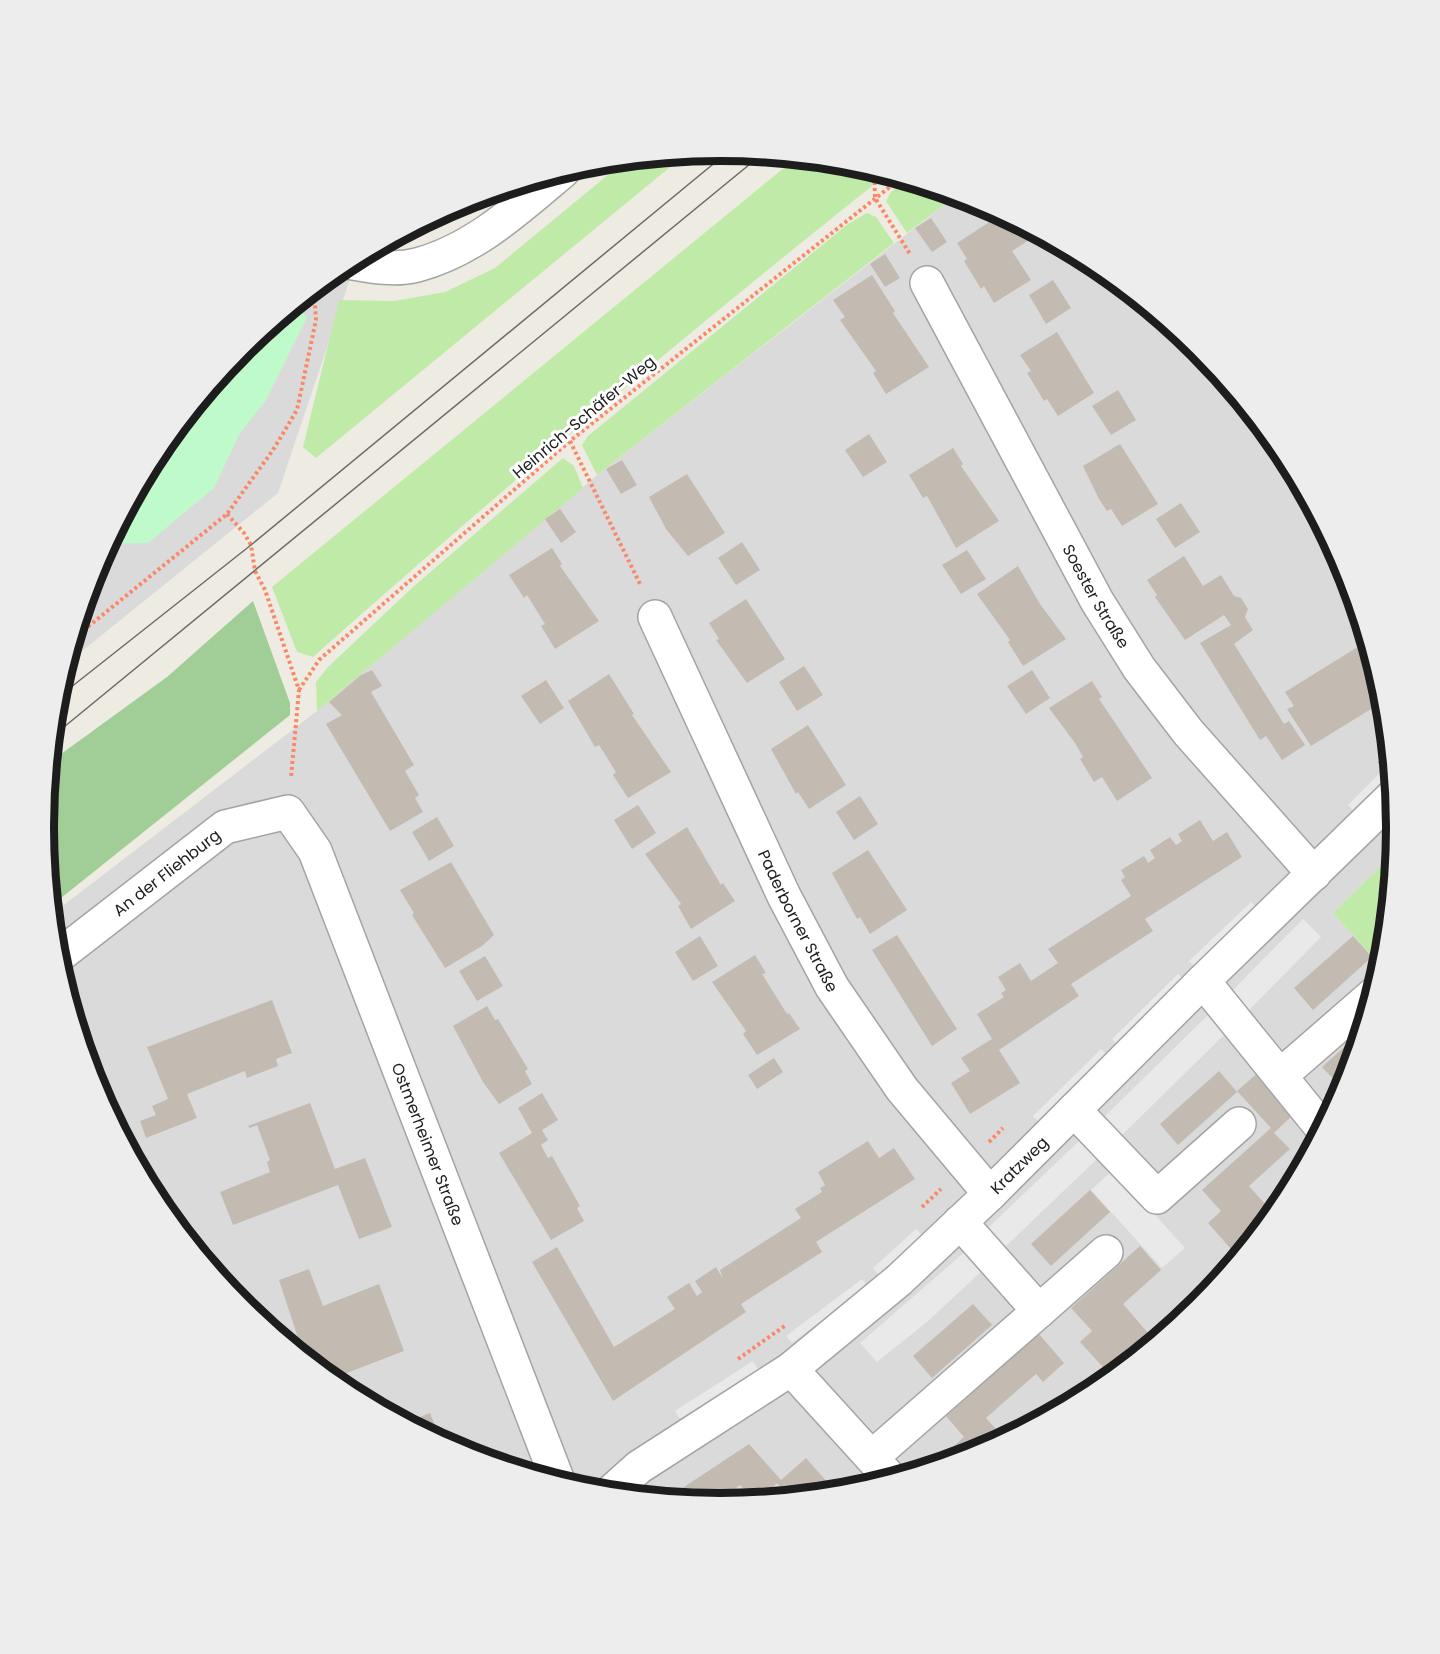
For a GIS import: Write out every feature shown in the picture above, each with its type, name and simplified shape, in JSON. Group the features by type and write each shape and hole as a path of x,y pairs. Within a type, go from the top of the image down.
{"street":[{"path":"364,265 385,268 416,266 462,246 505,220 547,184"},
{"name":"Soester Straße","path":"927,283 1097,601 1139,668 1188,732 1314,874"},
{"name":"Paderborner Straße","path":"655,618 784,896 832,987 902,1089 990,1194"},
{"name":"Kratzweg","path":"619,1485 639,1467 791,1369 898,1280 990,1194 1203,981 1385,803"},
{"name":"An der Fliehburg","path":"66,950 225,827 288,812"},
{"name":"Ostmerheimer Straße","path":"288,812 315,851 554,1472"},
{"path":"1203,981 1317,1122"},
{"path":"1280,1076 1361,1005"},
{"path":"1074,1110 1156,1197 1239,1124"},
{"path":"960,1222 1039,1311"},
{"path":"791,1369 881,1468 1039,1311 1106,1252"}],"path":[{"path":"874,180 875,198 927,283"},
{"name":"Heinrich-Schäfer-Weg","path":"298,690 319,660 570,441 893,184"},
{"path":"84,630 227,514 273,450 297,410 316,320 315,299"},
{"path":"570,441 588,473 655,618"},
{"path":"227,514 244,533 251,545 255,571 265,590 298,690 288,812"},
{"path":"1373,770 1382,761"},
{"path":"915,1214 1009,1122"},
{"path":"734,1362 791,1322"}],"shaded area":[{"path":"948,202 1015,230 1090,273 1159,326 1191,356 1221,388 1274,457 1317,532 1351,613 1373,697 1380,740 1385,783 1385,862 1333,913 1373,957 1351,1041 1317,1122 1274,1197 1248,1232 1221,1266 1159,1328 1090,1381 1053,1404 1015,1424 934,1458 850,1480 807,1487 764,1492 676,1492 590,1480 548,1470 506,1458 425,1424 350,1381 315,1355 281,1328 219,1266 166,1197 143,1160 123,1122 89,1041 67,957 59,908 317,711 597,475"},
{"path":"352,271 278,493 77,655 89,613 105,572 143,494 166,457 219,388 249,356 281,326"},
{"path":"1383,770 1385,782 1355,812 1348,805"},
{"path":"1251,902 1257,908 1196,968 1189,961"},
{"path":"1303,919 1321,937 1248,1011 1230,993"},
{"path":"1178,974 1185,981 1119,1046 1112,1039"},
{"path":"1211,1012 1229,1030 1117,1140 1099,1122"},
{"path":"1101,1049 1109,1056 1041,1124 1033,1116"},
{"path":"1080,1140 1097,1159 1003,1249 986,1230"},
{"path":"1114,1169 1185,1248 1162,1268 1091,1190"},
{"path":"916,1229 923,1236 880,1276 873,1268"},
{"path":"968,1249 985,1268 927,1322 877,1362 860,1343"},
{"path":"862,1279 867,1286 792,1343 786,1336"},
{"path":"753,1361 758,1369 680,1419 675,1411"}],"green space":[{"path":"676,162 316,458 303,447 339,300 394,301 445,292 495,268 614,170"},
{"path":"788,165 872,179 872,186 589,418 313,657 297,652 272,587"},
{"path":"899,186 948,202 907,233 886,201 891,192"},
{"path":"867,213 876,217 894,243 597,475 582,445 588,436 848,224"},
{"path":"300,311 307,317 266,400 240,433 214,488 148,543 118,544 143,494 166,457 219,388 249,356"},
{"path":"563,458 574,466 583,488 317,711 316,682 328,667 413,587"},
{"path":"253,601 290,703 290,715 58,900 54,827 58,756 167,677"},
{"path":"1385,862 1373,957 1333,913"}],"building":[{"path":"931,218 947,242 932,252 915,228"},
{"path":"993,220 1015,230 1029,240 1012,251 1031,280 994,303 984,286 981,289 964,261 967,259 957,243"},
{"path":"885,254 900,278 885,287 870,264"},
{"path":"872,275 895,311 893,313 929,367 886,394 873,373 876,371 840,320 845,317 833,300"},
{"path":"1053,280 1071,308 1046,324 1029,295"},
{"path":"1057,332 1094,393 1058,416 1047,399 1044,401 1027,373 1031,371 1020,355"},
{"path":"1118,390 1136,420 1111,435 1092,406"},
{"path":"869,434 887,462 863,477 845,450"},
{"path":"1120,444 1158,504 1122,526 1111,509 1107,511 1099,499 1083,466"},
{"path":"953,448 963,464 961,466 999,521 956,548 927,496 923,498 909,475"},
{"path":"622,460 637,485 621,494 606,469"},
{"path":"687,474 725,533 688,556 666,529 649,497"},
{"path":"1181,503 1200,532 1175,548 1156,519"},
{"path":"560,509 576,532 561,543 545,519"},
{"path":"742,542 760,570 736,585 718,558"},
{"path":"552,548 562,564 560,566 599,621 555,649 541,626 545,624 527,595 524,598 509,575"},
{"path":"967,550 986,579 961,594 942,565"},
{"path":"1184,556 1203,586 1221,575 1234,596 1241,598 1248,609 1245,617 1253,630 1234,644 1284,724 1289,721 1305,745 1282,760 1266,736 1260,740 1200,643 1231,625 1224,615 1185,640 1155,597 1157,595 1147,580"},
{"path":"1018,566 1040,604 1066,639 1023,666 1008,642 1010,640 977,594"},
{"path":"746,599 785,659 747,683 716,640 719,639 709,623"},
{"path":"1360,645 1375,707 1311,746 1287,709 1294,706 1285,692"},
{"path":"804,666 823,695 797,711 779,682"},
{"path":"372,670 382,686 371,692 414,765 405,771 419,795 415,798 423,812 390,831 326,724 342,715 329,702 361,675"},
{"path":"1032,670 1050,698 1026,714 1007,686"},
{"path":"609,674 634,714 632,715 671,772 628,798 613,775 616,772 599,745 595,747 568,701"},
{"path":"546,680 564,708 540,724 521,696"},
{"path":"1092,681 1102,697 1099,699 1152,778 1117,801 1102,777 1094,782 1080,759 1083,757 1075,743 1049,708"},
{"path":"808,725 846,785 809,809 798,792 796,794 771,749"},
{"path":"860,796 878,824 854,840 836,812"},
{"path":"638,805 656,833 632,849 614,820"},
{"path":"437,817 454,846 429,861 412,832"},
{"path":"1200,820 1213,841 1227,832 1242,857 1145,919 1153,931 1071,984 1079,996 999,1050 1020,1083 970,1114 951,1083 970,1071 961,1058 992,1039 977,1014 1004,997 1001,993 1006,990 998,977 1020,963 1031,981 1058,963 1048,949 1131,896 1121,880 1125,877 1121,870 1144,856 1148,863 1155,858 1150,850 1170,837 1176,845 1182,841 1178,834"},
{"path":"687,827 721,885 723,883 735,901 691,929 678,906 681,904 645,854"},
{"path":"868,850 907,910 870,934 860,917 857,919 832,873"},
{"path":"451,862 494,935 482,946 445,968 412,915 414,913 400,890"},
{"path":"897,935 957,1029 932,1046 872,950"},
{"path":"700,936 718,966 693,981 675,952"},
{"path":"1353,936 1372,957 1313,1010 1294,988"},
{"path":"755,955 766,973 762,974 787,1014 789,1013 800,1029 757,1055 743,1034 746,1031 712,982"},
{"path":"485,956 503,986 477,1001 459,971"},
{"path":"272,1000 292,1053 276,1059 278,1066 247,1078 245,1071 187,1094 197,1118 146,1138 140,1121 156,1115 152,1106 168,1099 147,1047"},
{"path":"487,1006 495,1020 498,1019 528,1069 525,1071 532,1084 499,1104 483,1082 453,1026"},
{"path":"1351,1041 1335,1081 1322,1067"},
{"path":"774,1058 783,1072 757,1089 748,1075"},
{"path":"1219,1071 1237,1092 1178,1145 1160,1124"},
{"path":"1260,1071 1297,1111 1274,1133 1290,1149 1249,1186 1267,1206 1233,1251 1208,1223 1221,1211 1202,1190 1271,1128 1237,1091"},
{"path":"542,1093 558,1120 542,1130 548,1140 541,1145 548,1158 552,1156 580,1206 577,1208 584,1221 551,1240 499,1153 532,1133 518,1108"},
{"path":"310,1103 335,1169 365,1158 392,1227 359,1239 338,1185 233,1225 220,1192 270,1172 267,1162 270,1160 257,1125 250,1128 248,1126"},
{"path":"868,1141 879,1158 894,1148 915,1179 816,1242 822,1252 741,1304 746,1312 613,1401 532,1262 557,1247 614,1347 675,1309 667,1297 689,1283 697,1296 702,1292 695,1281 716,1267 723,1279 720,1270 801,1218 795,1209 822,1192 820,1188 825,1185 818,1172"},
{"path":"1090,1190 1110,1212 1051,1266 1031,1244"},
{"path":"1140,1246 1161,1270 1123,1304 1150,1335 1105,1370 1080,1342 1092,1331 1071,1308"},
{"path":"309,1269 323,1306 379,1284 404,1351 342,1375 300,1343 279,1280"},
{"path":"973,1304 992,1325 932,1378 913,1356"},
{"path":"1039,1334 1064,1363 1043,1382 1036,1374 986,1418 998,1432 946,1453 964,1437 946,1416"},
{"path":"430,1413 436,1429 425,1424 416,1419"},
{"path":"749,1444 781,1480 806,1458 828,1484 783,1490 777,1483 769,1491 764,1492 747,1492 740,1485 729,1493 678,1491"}],"tram line":[{"path":"69,689 251,545 717,161"},
{"path":"62,729 753,162"}]}
